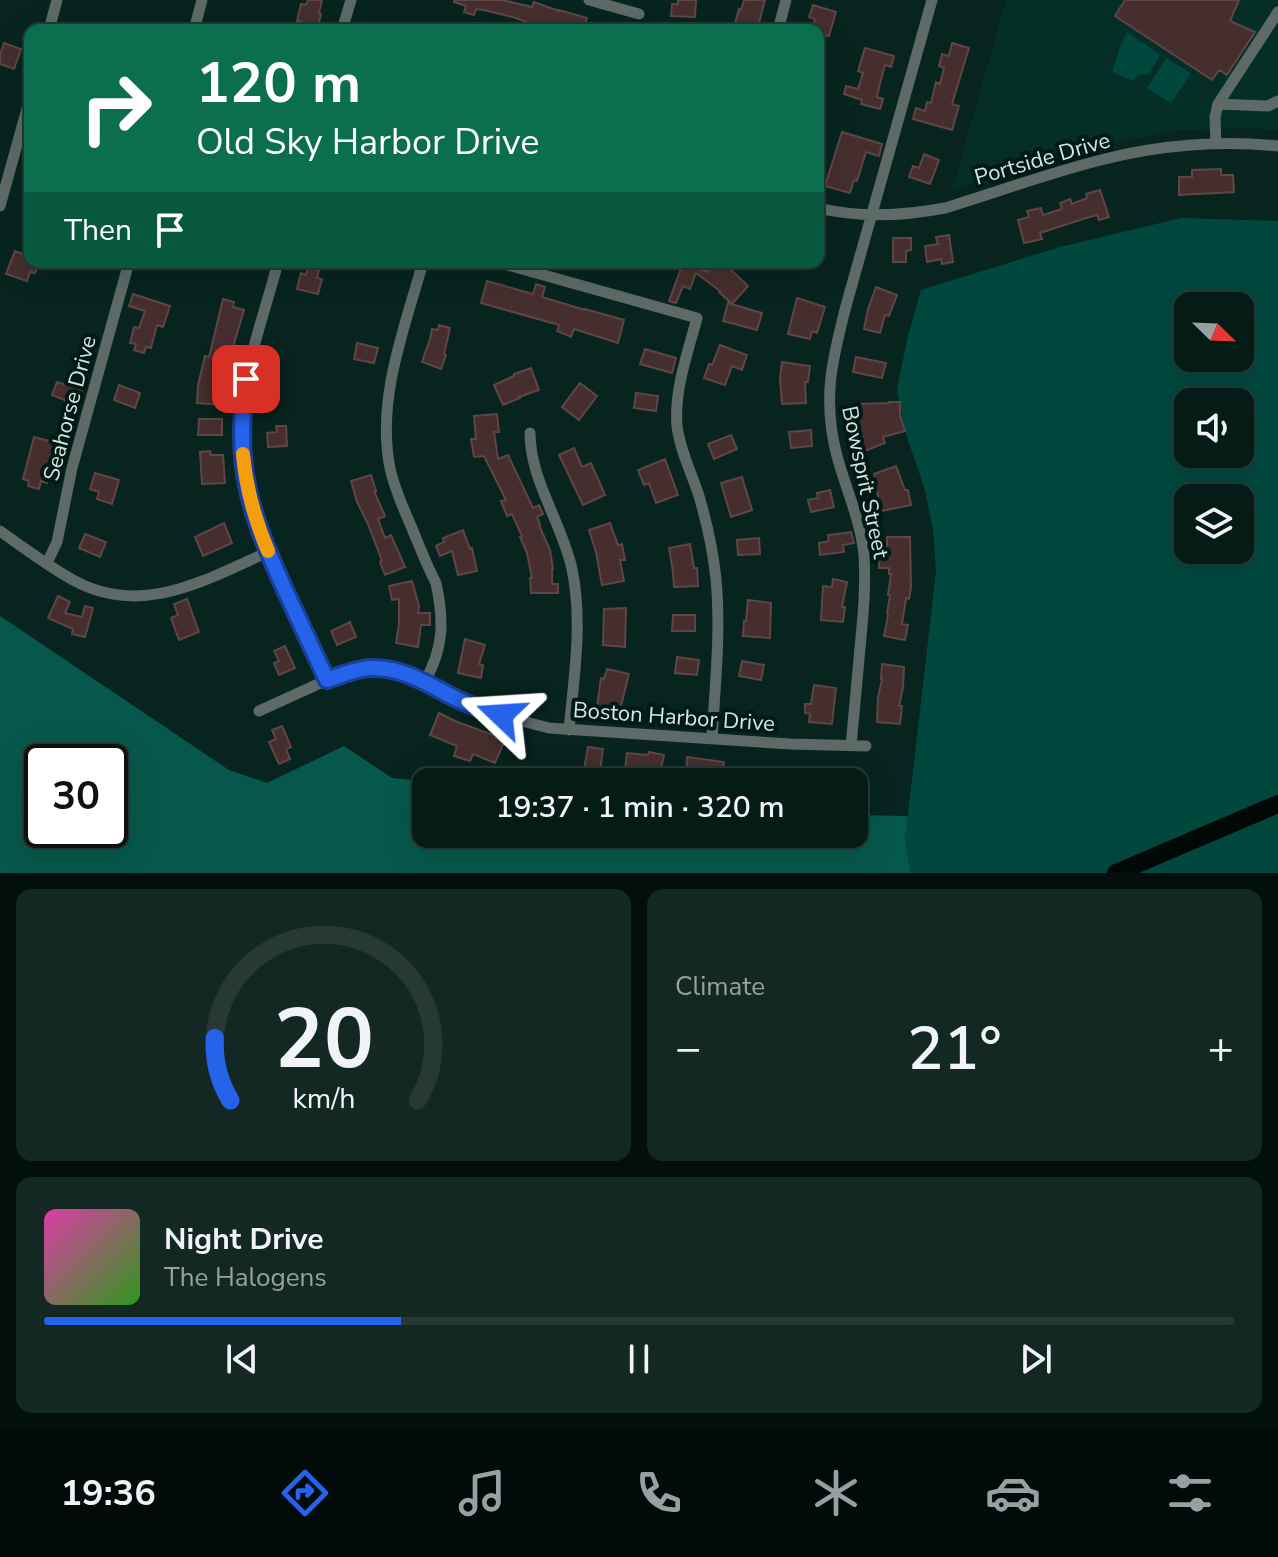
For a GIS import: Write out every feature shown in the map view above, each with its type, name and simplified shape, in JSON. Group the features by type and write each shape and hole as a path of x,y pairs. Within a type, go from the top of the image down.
{"street":[{"path":"51,24 57,0"},
{"path":"196,24 202,0"},
{"path":"344,24 351,0"},
{"path":"589,0 639,14"},
{"path":"780,24 786,0"},
{"name":"Bowsprit Street","path":"851,746 864,608 864,553 852,498 833,439 829,381 834,350 932,0"},
{"path":"1216,144 1218,104 1278,12"},
{"path":"1218,104 1268,106 1278,101"},
{"path":"0,206 24,120"},
{"name":"Portside Drive","path":"824,209 872,215 945,208 1105,159 1155,149 1216,144 1278,146"},
{"name":"Seahorse Drive","path":"47,563 57,542 76,454 127,268"},
{"path":"276,268 246,379 242,424 244,468 256,522 327,680"},
{"path":"421,268 394,367 388,405 387,446 396,489 436,583 441,623 439,650 425,681"},
{"path":"518,268 697,318 680,385 677,424 709,536 716,579 718,665 712,738"},
{"path":"530,433 533,463 564,541 576,597 578,625 569,730"},
{"path":"0,531 74,580 119,595 150,596 189,587 268,552"},
{"name":"Boston Harbor Drive","path":"259,711 327,680 351,672 380,668 400,671 425,681 484,711 549,728 866,746"}],"shaded area":[{"path":"1006,0 1278,0 1278,131 1252,128 1184,130 1122,141 952,190"}],"green space":[{"path":"1127,32 1160,55 1149,74 1138,75 1133,81 1112,72"},
{"path":"1166,58 1191,73 1171,103 1147,88"},
{"path":"1181,218 1278,221 1278,873 911,873 905,840 936,572 933,529 925,490 905,431 897,389 921,290 1060,247"},
{"path":"0,616 229,770 267,783 344,746 392,778 412,780 412,848 868,848 868,815 908,816 905,840 911,873 0,873"}],"building":[{"path":"308,0 322,0 318,24 297,21 301,4 306,5"},
{"path":"502,0 532,7 534,2 587,18 585,24 531,24 484,10 476,9 474,15 464,12 466,6 454,2"},
{"path":"678,0 696,0 695,17 671,16 672,4 678,4"},
{"path":"744,0 765,0 759,24 735,24"},
{"path":"1125,0 1239,0 1230,21 1255,32 1227,75 1219,70 1212,80 1115,16"},
{"path":"813,5 836,12 829,36 826,35 824,41 824,24 814,24 815,19 809,17"},
{"path":"4,43 21,49 14,69 0,64"},
{"path":"952,43 969,48 952,104 959,106 952,130 913,119 916,108 925,111 927,102 931,103 936,82 940,84 944,68 939,66 942,54 949,56"},
{"path":"865,48 894,56 891,67 885,65 880,83 877,97 883,99 880,109 861,104 862,100 844,94 846,86 858,89 863,73 858,71"},
{"path":"842,132 882,144 879,156 866,152 850,193 825,186"},
{"path":"924,154 939,160 930,184 909,177 913,166 919,168"},
{"path":"1221,169 1221,175 1233,175 1234,192 1179,195 1179,177 1192,177 1192,170"},
{"path":"1100,190 1109,217 1099,220 1097,215 1083,219 1040,233 1042,239 1024,243 1018,220 1029,217 1027,211 1041,208 1043,215 1062,209 1060,203 1070,199 1072,204 1087,198 1086,194"},
{"path":"949,235 953,262 942,264 941,259 927,262 925,246 938,244 936,237"},
{"path":"893,238 911,238 911,250 906,251 906,262 893,262"},
{"path":"15,251 24,255 24,268 37,268 35,273 30,272 27,281 6,274"},
{"path":"308,268 319,270 317,278 322,279 318,294 297,289 301,273 306,275"},
{"path":"681,268 708,272 711,268 729,268 748,286 732,304 696,273 690,289 683,286 676,303 669,301"},
{"path":"487,281 533,294 536,284 545,287 542,297 624,320 618,343 574,329 571,337 557,331 559,325 481,303"},
{"path":"876,287 897,295 889,316 885,315 880,333 864,329"},
{"path":"133,294 170,306 163,327 157,325 151,348 146,347 144,353 134,350 136,344 130,343 134,327 139,328 145,311 129,306"},
{"path":"797,298 825,307 817,333 812,331 810,339 788,334"},
{"path":"223,299 234,302 233,307 244,310 233,347 226,346 222,365 230,367 223,405 197,403 205,356 209,357"},
{"path":"728,303 762,313 757,330 723,321"},
{"path":"439,325 450,328 441,369 422,362 432,329 438,330"},
{"path":"357,343 378,348 374,363 354,359"},
{"path":"720,345 747,355 742,370 732,366 725,385 704,378"},
{"path":"645,349 676,358 672,373 640,364"},
{"path":"856,357 886,363 882,378 853,372"},
{"path":"782,362 810,366 808,382 805,382 806,403 782,404"},
{"path":"531,368 539,390 503,405 494,385"},
{"path":"57,382 82,390 81,398 68,395 67,401 52,395"},
{"path":"580,383 597,396 579,420 562,407"},
{"path":"119,385 140,393 135,408 114,400"},
{"path":"636,393 658,396 656,411 634,408"},
{"path":"900,402 905,431 883,437 885,443 862,452 854,430 854,404"},
{"path":"497,414 499,432 494,432 498,459 508,455 533,508 539,505 543,514 537,517 550,550 552,584 558,584 558,593 531,593 532,578 522,536 512,514 507,516 501,501 506,500 484,456 474,457 471,439 476,439 474,416"},
{"path":"199,419 222,419 222,435 198,435"},
{"path":"276,426 286,426 287,446 268,447 267,433 277,432"},
{"path":"811,430 812,446 791,448 789,432"},
{"path":"731,435 737,449 714,459 708,444"},
{"path":"34,437 68,446 65,458 53,454 47,483 41,481 39,489 28,486 29,481 23,479"},
{"path":"574,448 582,467 591,463 605,495 583,505 559,455"},
{"path":"210,451 211,455 223,455 225,483 202,484 200,452"},
{"path":"665,459 678,495 656,503 649,483 644,485 638,470"},
{"path":"896,466 905,490 908,490 911,505 881,511 874,474"},
{"path":"95,473 119,480 112,504 97,499 99,492 90,489"},
{"path":"371,475 385,516 378,519 385,538 391,535 405,567 385,575 351,481"},
{"path":"742,477 752,510 731,517 721,483"},
{"path":"830,490 834,507 811,512 808,500 818,498 817,493"},
{"path":"224,523 232,543 203,556 195,537"},
{"path":"610,523 618,545 622,544 625,560 620,560 624,581 602,585 589,530"},
{"path":"463,530 472,548 477,571 458,575 452,551 440,556 436,546 444,542 443,538"},
{"path":"851,532 854,543 843,545 844,552 820,555 819,543 829,541 828,535"},
{"path":"85,534 106,542 100,557 79,548"},
{"path":"887,537 910,537 911,588 909,599 906,598 902,624 908,625 905,640 884,636 891,574 889,568 879,568 879,559 887,559"},
{"path":"759,538 760,554 738,555 737,540"},
{"path":"690,544 698,586 674,587 669,548"},
{"path":"833,579 847,582 842,607 845,607 843,622 821,620 823,586 832,587"},
{"path":"412,581 418,613 430,613 430,625 421,625 418,647 396,643 399,599 392,600 389,586"},
{"path":"58,596 70,602 65,613 82,617 85,606 93,608 85,637 72,634 73,629 48,618"},
{"path":"187,599 199,632 179,640 171,618 178,615 174,604"},
{"path":"748,600 771,603 770,638 743,636"},
{"path":"626,608 625,647 603,645 604,609"},
{"path":"673,615 695,615 695,631 672,631"},
{"path":"350,622 356,637 337,645 331,631"},
{"path":"465,639 485,645 479,664 483,665 481,678 458,673"},
{"path":"285,646 295,668 279,675 274,663 279,661 274,651"},
{"path":"677,657 699,660 697,675 675,673"},
{"path":"742,661 764,665 761,680 739,676"},
{"path":"882,664 904,667 900,724 877,722"},
{"path":"607,669 629,674 620,710 597,707 601,678 604,679"},
{"path":"814,685 836,688 832,724 809,722 810,714 805,713 805,704 811,704"},
{"path":"439,713 504,742 495,763 473,754 470,761 454,756 457,746 430,735"},
{"path":"282,726 291,747 286,749 290,759 279,764 269,742 276,739 272,730"},
{"path":"588,747 603,749 600,768 584,768"},
{"path":"649,752 664,755 661,768 625,768 627,753 648,755"},
{"path":"687,757 724,762 723,768 687,768"}],"waterway":[{"path":"1116,873 1278,804"}],"slow traffic":[{"path":"243,454 256,522 268,551"}],"route":[{"path":"246,379 242,439 244,468 256,522 327,680 361,669 390,669 425,681 484,711 501,715"}]}
